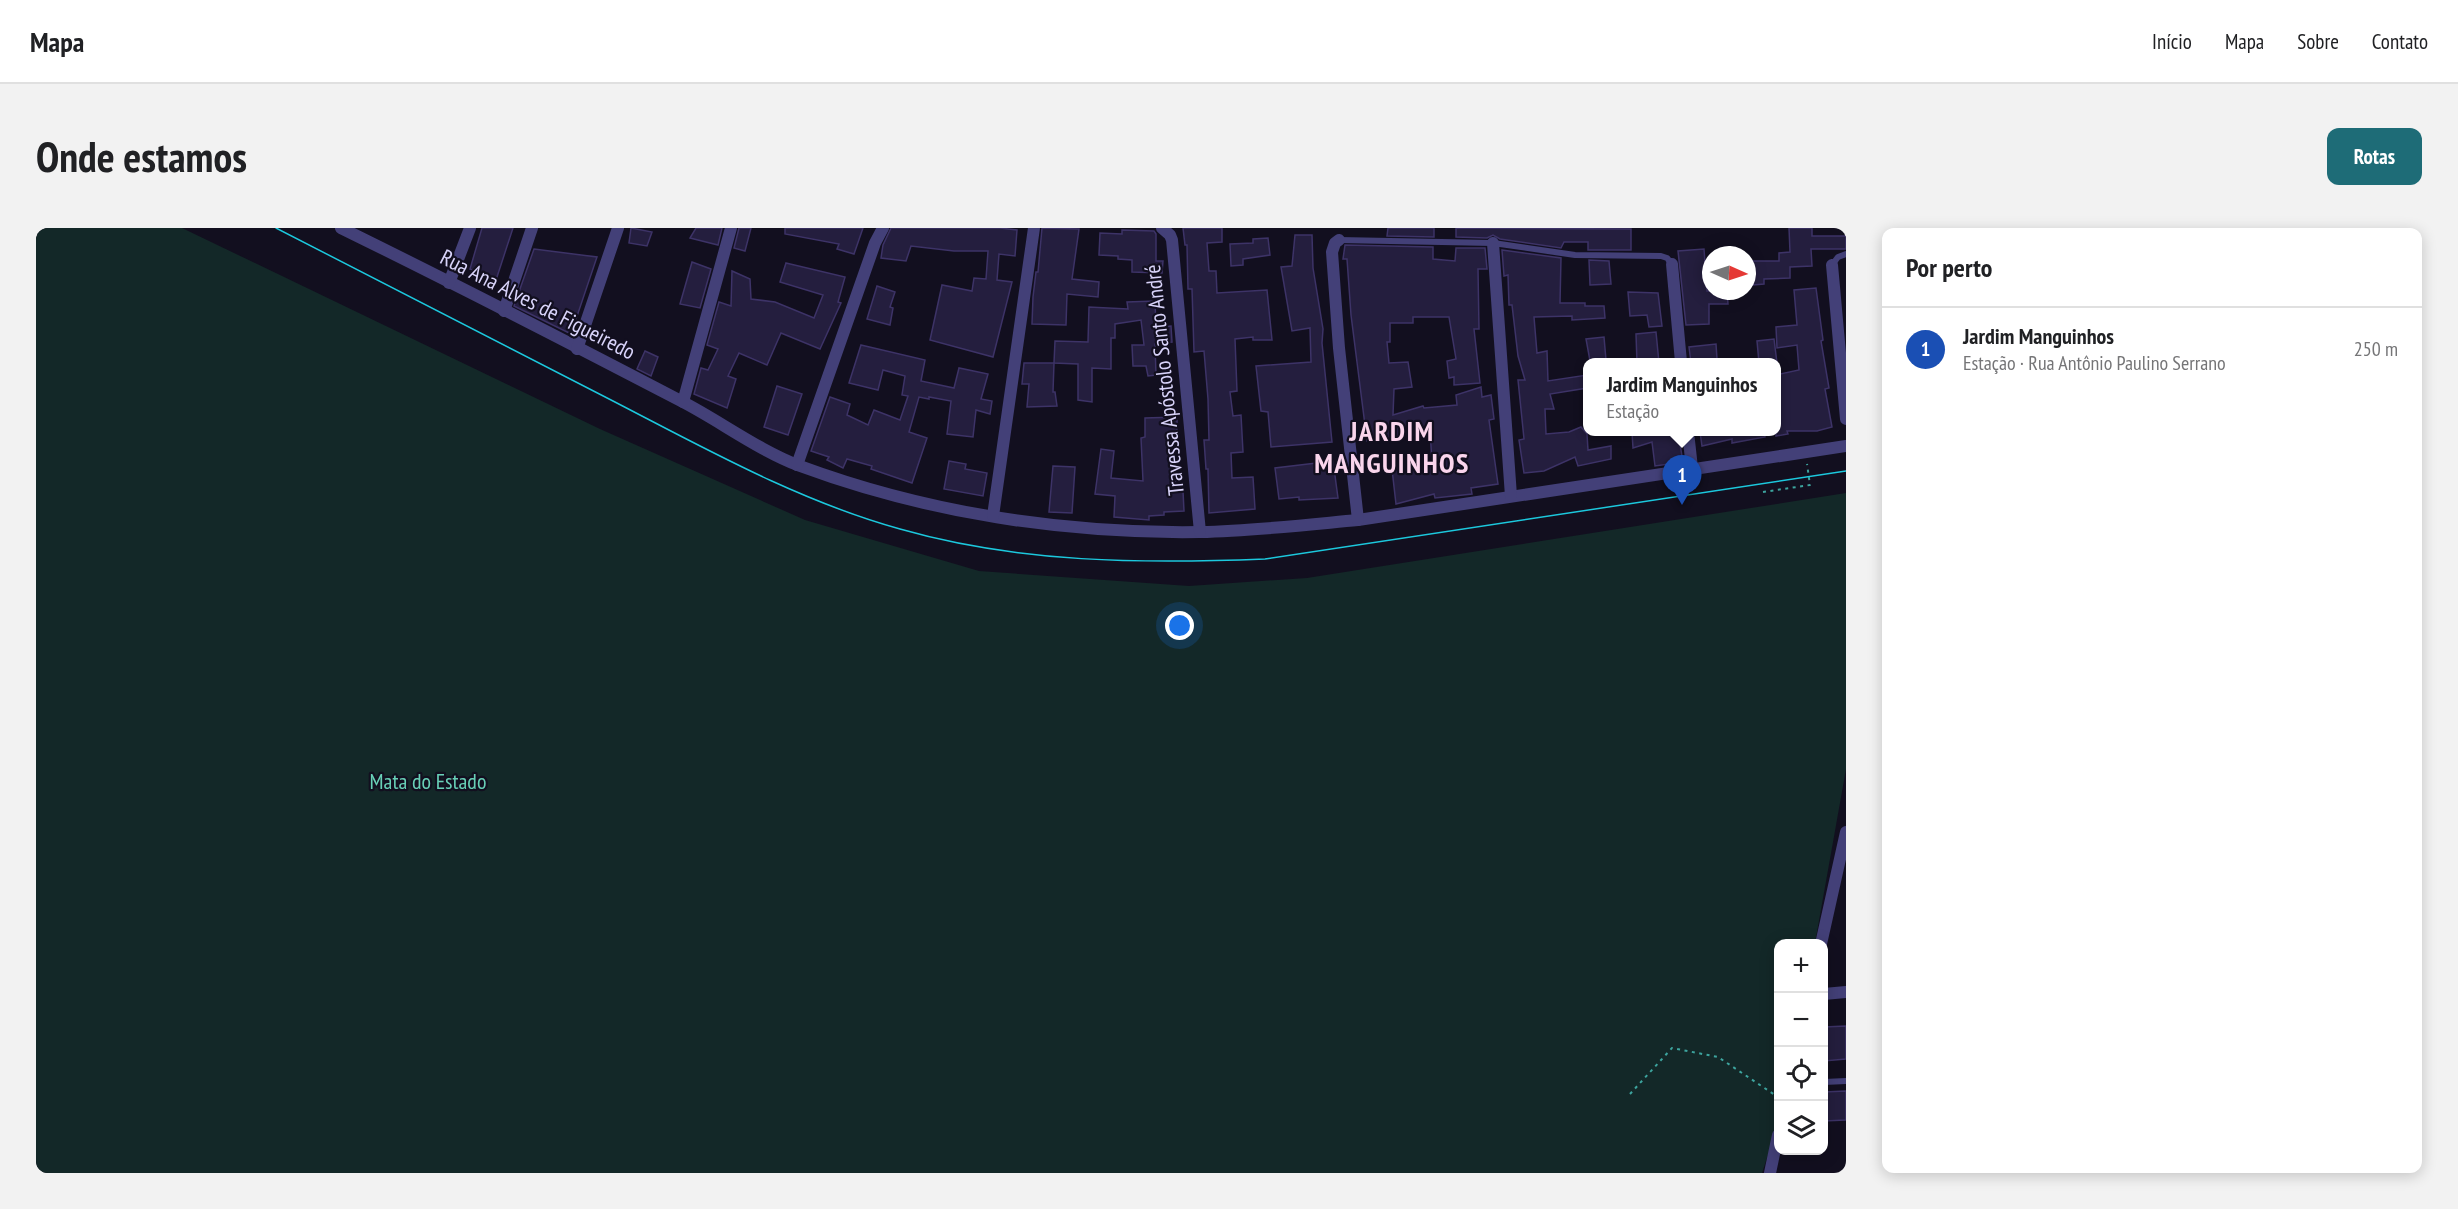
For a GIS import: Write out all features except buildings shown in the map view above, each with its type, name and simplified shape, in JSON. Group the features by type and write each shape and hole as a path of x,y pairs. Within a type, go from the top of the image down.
{"street":[{"name":"Rua Ana Alves de Figueiredo","path":"341,228 683,402 797,465 885,493 940,507 993,516 1080,528 1200,532 1281,528 1358,520 1846,446"},
{"path":"449,283 470,228"},
{"path":"504,311 532,228"},
{"path":"577,349 618,228"},
{"path":"683,402 731,228"},
{"path":"797,465 882,228"},
{"path":"993,516 1034,228"},
{"name":"Travessa Apóstolo Santo André","path":"1161,228 1170,235 1172,240 1200,532"},
{"path":"1340,240 1335,243 1332,252 1339,348 1358,520"},
{"path":"1492,243 1511,496"},
{"path":"1672,264 1681,358"},
{"path":"1832,265 1846,419"},
{"path":"1688,436 1692,468"},
{"path":"1822,939 1842,866 1846,832"},
{"path":"1828,994 1846,992"},
{"path":"1770,1173 1774,1155"}],"lane":[{"path":"1340,240 1492,243 1575,255 1661,256 1667,258 1672,264"},
{"path":"1832,265 1838,257 1846,254"},
{"path":"1828,1082 1846,1081"}],"path":[{"path":"1763,492 1810,485 1805,452"},
{"path":"1630,1094 1672,1048 1718,1057 1774,1094"}],"green space":[{"name":"Mata do Estado","path":"36,228 182,228 600,429 805,520 979,571 1189,586 1307,578 1846,493 1846,769 1816,939 1774,939 1774,1136 1762,1173 36,1173"}],"tram line":[{"path":"276,228 718,455 789,489 900,529 990,549 1081,559 1127,561 1265,559 1846,471"}],"place":[{"name":"Jardim Manguinhos","path":"1682,505"}],"district":[{"name":"JARDIM MANGUINHOS","path":"1392,447"}]}
